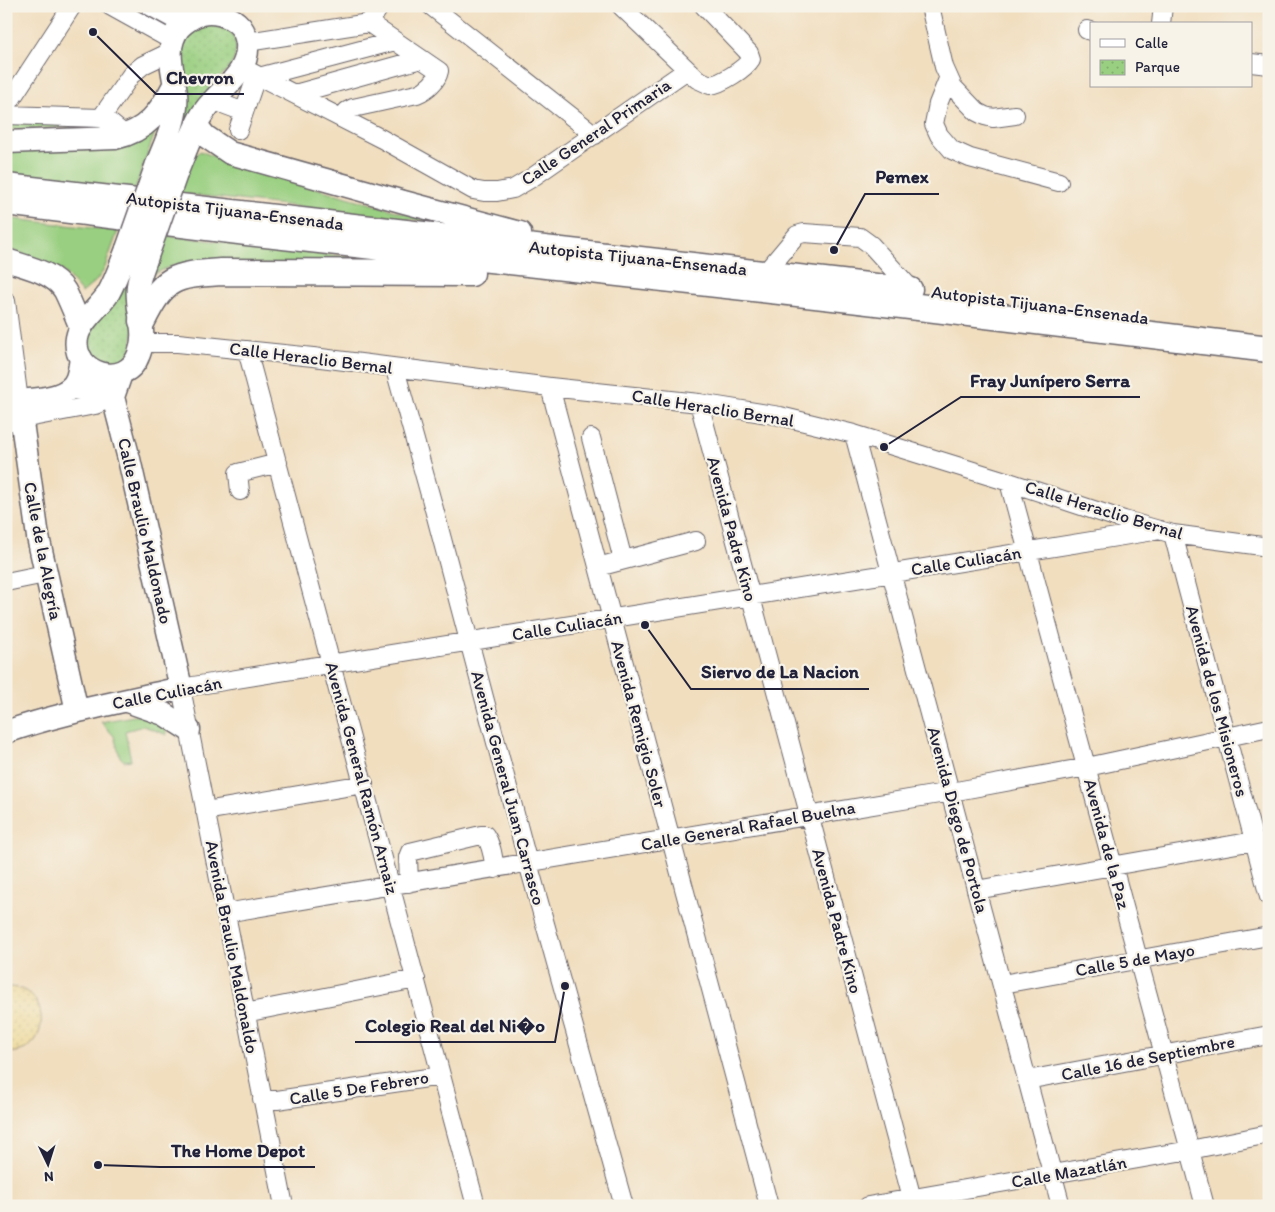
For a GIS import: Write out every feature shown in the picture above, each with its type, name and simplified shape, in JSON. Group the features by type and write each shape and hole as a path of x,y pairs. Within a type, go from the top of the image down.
{"highway":[{"name":"Autopista Tijuana-Ensenada","path":"6,202 247,232 628,276 851,299 1269,349"},
{"path":"142,332 152,302 162,288 176,278 189,274 221,272 334,272 628,276"},
{"name":"Autopista Tijuana-Ensenada","path":"910,289 1269,332"}],"main road":[{"path":"137,253 117,276 107,296 81,328 77,338 81,358 88,367 101,374 121,374 133,366 139,356 142,332 137,253 166,170 175,114 175,84 170,64 175,39 203,14 233,12 247,42 247,54 251,72 232,82 212,100 166,170"},
{"path":"6,142 126,136 158,114 175,84"},
{"path":"196,126 205,136 230,153 404,202 606,255"},
{"name":"Autopista Tijuana-Ensenada","path":"6,185 910,289"},
{"path":"6,260 44,273 56,281 64,290 81,328"},
{"path":"13,411 61,394 71,388 77,380 81,358"},
{"path":"71,388 101,390 113,398 121,374"},
{"name":"Calle Braulio Maldonado","path":"113,398 129,459 181,688"},
{"name":"Calle de la Alegría","path":"13,411 45,574 76,711"},
{"name":"Calle Culiacán","path":"6,732 76,711 181,688"},
{"path":"128,701 164,714 189,730"}],"street":[{"path":"6,107 72,6"},
{"path":"110,6 175,39"},
{"path":"150,6 175,39"},
{"path":"369,23 380,6"},
{"path":"431,6 594,135"},
{"path":"621,6 687,70"},
{"name":"Calle General Primaria","path":"251,72 382,139 461,184 484,192 497,192 513,188 530,179 687,70 704,84 714,85 748,64 751,59 750,56 704,6"},
{"path":"930,6 948,79 953,87 976,112 993,118 1015,115"},
{"path":"1161,22 1163,6"},
{"path":"247,42 369,23 440,73 426,90 417,94 353,108 347,111 341,118"},
{"path":"101,118 131,75 175,39"},
{"path":"238,130 253,86 251,72 395,41"},
{"path":"295,94 421,59"},
{"path":"1252,63 1269,65"},
{"path":"948,79 938,104 934,124 939,135 952,150 970,158 1059,182"},
{"path":"212,100 244,112"},
{"path":"6,115 101,118 108,120 126,136"},
{"path":"766,272 797,235 804,233 860,237 871,246 910,289"},
{"name":"Calle de la Alegría","path":"6,301 13,411"},
{"name":"Calle Heraclio Bernal","path":"142,332 178,342 699,404 780,416 854,434 1166,532 1269,548"},
{"name":"Avenida General Ramón Arnaiz","path":"247,350 476,1206"},
{"name":"Avenida General Juan Carrasco","path":"395,368 528,864 624,1206"},
{"name":"Avenida Remigio Soler","path":"550,387 768,1206"},
{"path":"13,411 95,406 113,398"},
{"name":"Avenida Padre Kino","path":"699,404 913,1202"},
{"name":"Avenida Diego de Portola","path":"854,434 1060,1206"},
{"path":"590,438 623,560"},
{"path":"240,491 238,473 278,463"},
{"name":"Avenida de la Paz","path":"1009,482 1206,1206"},
{"name":"Calle Culiacán","path":"181,688 1028,551 1166,532"},
{"name":"Avenida de los Misioneros","path":"1166,532 1227,738 1269,897"},
{"path":"598,567 696,542"},
{"path":"6,582 45,574"},
{"name":"Avenida Braulio Maldonaldo","path":"181,688 245,1013 268,1103 284,1206"},
{"name":"Calle General Rafael Buelna","path":"225,913 528,864 950,792 1086,767 1269,728"},
{"path":"205,811 364,784"},
{"path":"409,883 408,857 410,852 481,835 485,835 488,839 495,869"},
{"path":"976,890 1254,841"},
{"name":"Calle 5 de Mayo","path":"1002,984 1269,936"},
{"path":"245,1013 416,979"},
{"name":"Calle 16 de Septiembre","path":"1027,1080 1269,1035"},
{"name":"Calle 5 De Febrero","path":"268,1103 441,1076"},
{"name":"Calle Mazatlán","path":"868,1206 913,1202 1269,1134"}],"green space":[{"path":"207,23 221,25 232,34 236,45 235,57 229,68 205,94 132,338 131,351 118,365 98,363 89,351 87,340 185,87 182,56 184,41 187,34 193,29"},
{"path":"85,121 93,126 6,130 6,124"},
{"path":"157,127 135,189 6,174 6,149"},
{"path":"200,151 238,166 435,222 176,193 187,163"},
{"path":"6,218 118,231 104,270 96,281 82,293 63,271 40,260 6,248"},
{"path":"163,235 415,265 184,264 172,266 151,275"},
{"path":"139,715 165,728 167,735 144,726 125,731 131,760 124,761 120,757 114,736 101,722"}],"sand":[{"path":"6,987 22,989 33,997 39,1008 41,1021 39,1034 32,1044 21,1051 6,1052"}],"place":[{"name":"Chevron","path":"93,32"},
{"name":"Pemex","path":"834,250"},
{"name":"Fray Junípero Serra","path":"884,447"},
{"name":"Siervo de La Nacion","path":"645,625"},
{"name":"Colegio Real del Ni�o","path":"565,986"},
{"name":"The Home Depot","path":"98,1165"}]}
